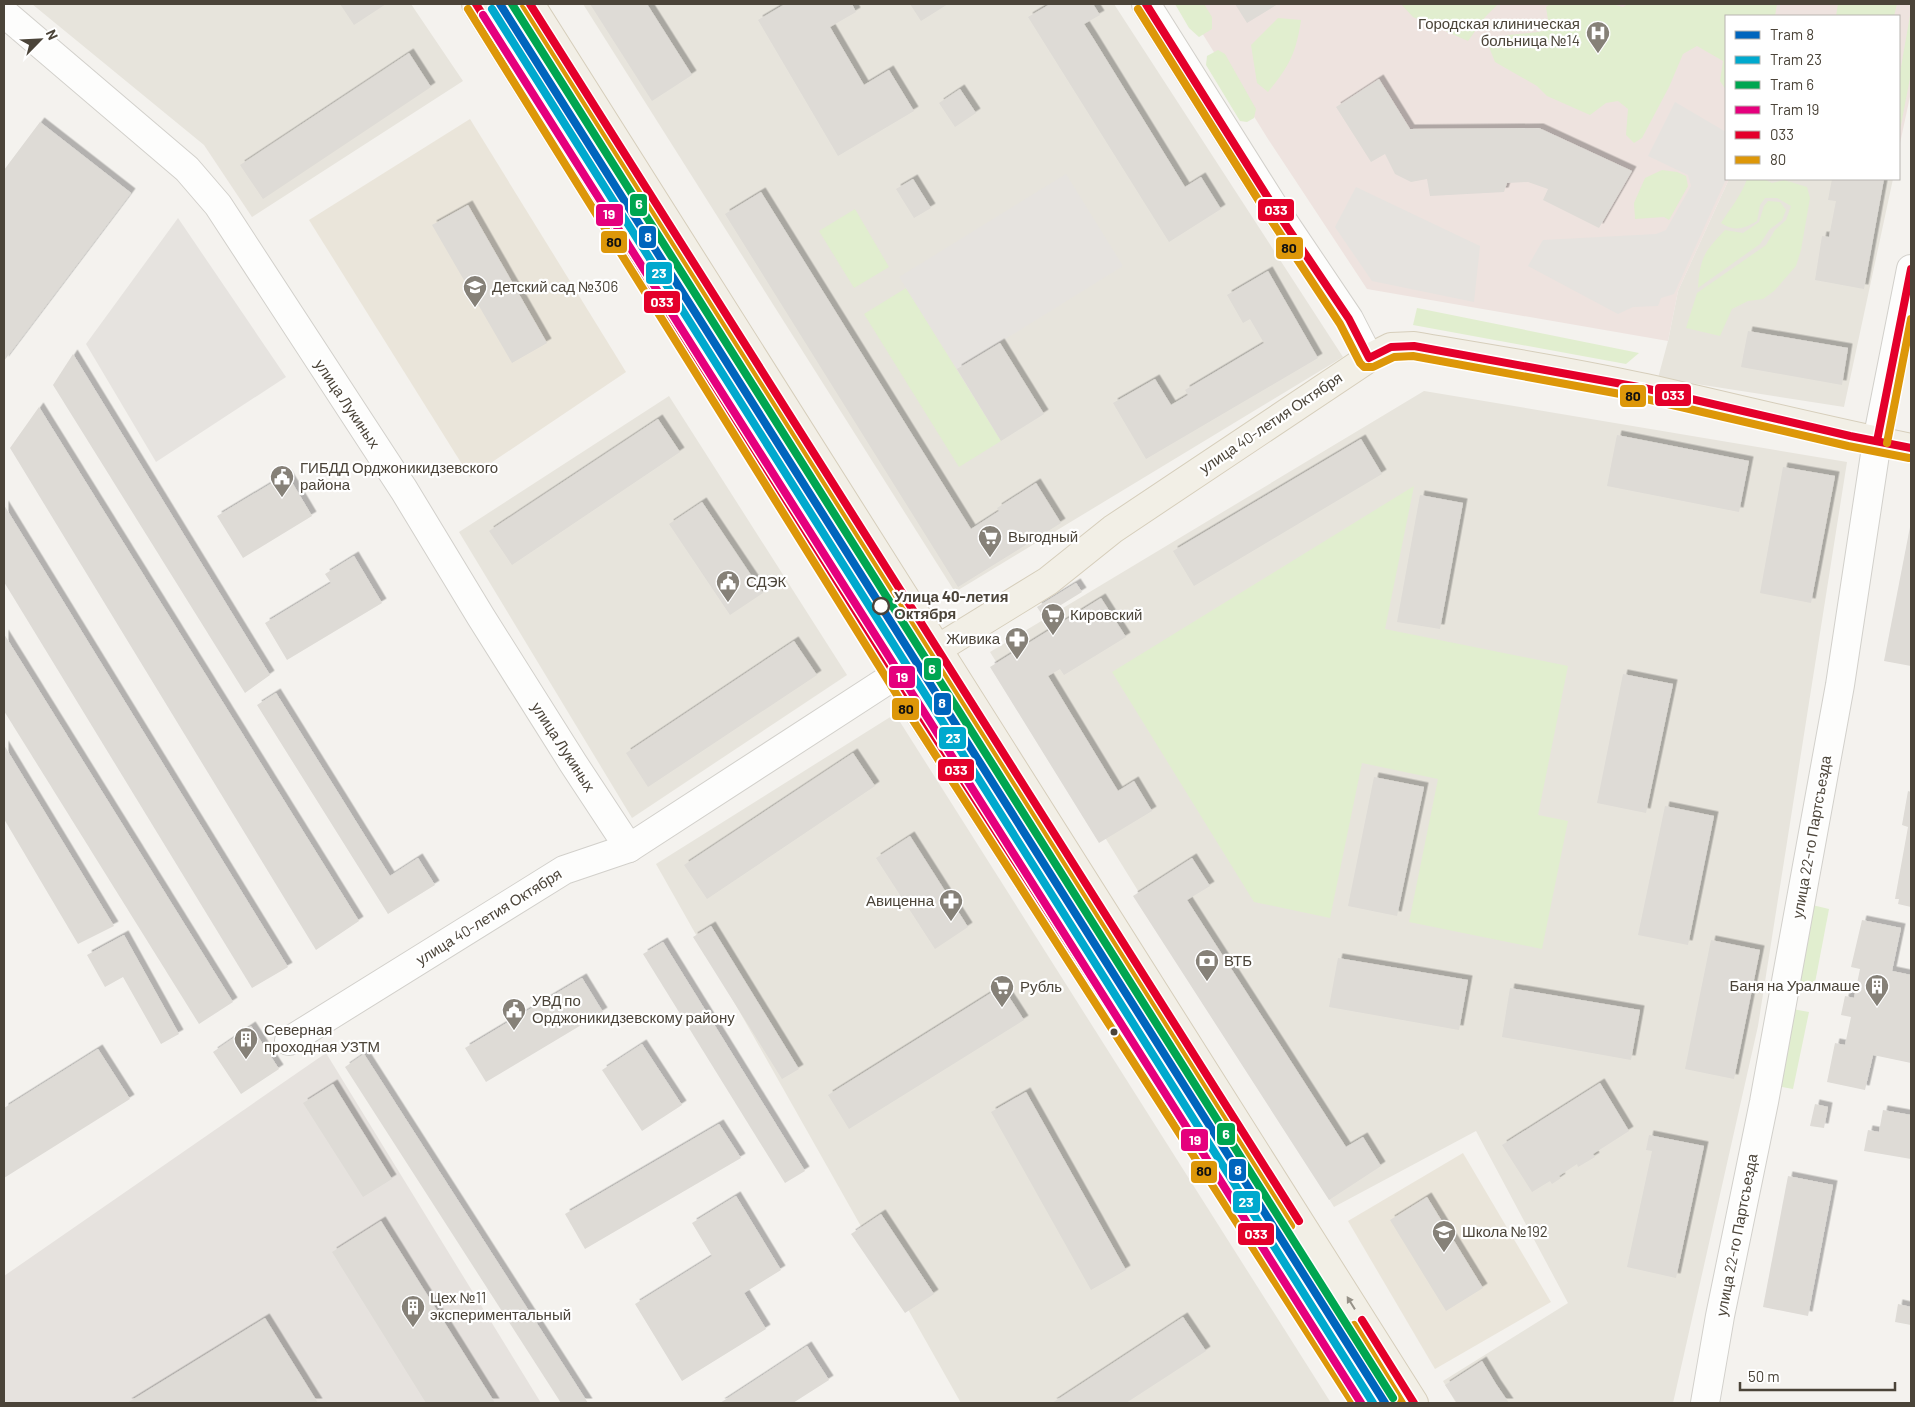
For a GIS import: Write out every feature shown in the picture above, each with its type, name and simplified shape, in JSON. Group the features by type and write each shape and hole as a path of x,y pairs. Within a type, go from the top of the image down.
{"main road":[{"path":"476,4 897,674 915,706 1365,1403"},
{"path":"530,4 1414,1403"},
{"name":"улица 40-летия Октября","path":"897,674 1048,581 1113,529 1369,358 1391,347 1414,346 1644,388 1911,448"}],"street":[{"path":"1146,4 1279,215 1349,319 1369,358"},
{"name":"улица Лукиных","path":"4,13 187,169 218,205 404,490 480,617 629,848"},
{"name":"улица 22-го Партсъезда","path":"1705,1403 1720,1316 1764,1102 1840,684 1877,441 1911,269"},
{"name":"улица 40-летия Октября","path":"289,1041 564,870 629,848 897,674"}],"shaded area":[{"path":"32,4 411,4 463,81 252,217 204,145"},
{"path":"583,4 1114,4 1343,357 955,592"},
{"path":"1184,4 1911,4 1911,92 1900,143 1900,15 1725,15 1725,180 1729,180 1678,291 1668,341 1367,289 1268,139"},
{"path":"1675,102 1725,131 1726,180 1674,294 1661,298 1658,306 1633,307 1618,314 1528,266 1543,240 1656,234 1666,230 1691,186 1688,175 1648,156"},
{"name":"Детский сад №306","path":"470,119 626,372 470,477 309,220"},
{"path":"1066,174 1123,266 957,369 899,277"},
{"path":"1729,180 1893,180 1844,407 1658,378 1678,291"},
{"path":"1356,187 1480,246 1474,302 1372,281 1335,227"},
{"path":"178,218 286,377 156,462 86,344"},
{"path":"1424,391 1847,462 1758,1026 1673,1403 1456,1403 1443,1381 1568,1303 1476,1131 1334,1207 990,652"},
{"path":"669,396 847,675 632,818 459,532"},
{"path":"895,714 1331,1403 961,1403 656,864"},
{"path":"326,1053 541,1403 4,1403 4,1276"},
{"name":"Школа №192","path":"1463,1153 1551,1302 1435,1369 1348,1221"}],"green space":[{"path":"1175,4 1204,4 1212,17 1212,29 1199,37 1189,28"},
{"path":"1401,4 1498,4 1486,16 1468,41 1413,17"},
{"path":"1550,4 1612,4 1623,7 1628,4 1777,4 1775,15 1725,15 1725,88 1720,81 1723,61 1697,46 1683,54 1669,87 1642,138 1634,143 1626,135 1628,109 1618,101 1606,103 1590,115 1547,96 1537,86 1495,62 1489,47 1496,38 1544,31 1548,20 1546,7"},
{"path":"1838,4 1897,4 1894,15 1836,15"},
{"path":"1911,10 1911,73 1900,130 1900,72"},
{"path":"1278,18 1301,20 1294,51 1281,75 1268,92 1257,83 1251,45"},
{"path":"1218,50 1225,54 1256,109 1254,118 1247,122 1240,121 1206,65 1207,56"},
{"path":"1662,170 1677,172 1686,176 1688,186 1669,220 1664,217 1635,219 1634,203 1645,178"},
{"path":"1747,180 1766,180 1772,183 1784,180 1807,187 1810,198 1801,250 1796,266 1774,291 1763,299 1748,301 1732,309 1720,336 1686,328 1697,293 1766,245 1775,230 1786,220 1791,206 1777,198 1765,198 1760,205 1757,221 1739,228 1731,228 1721,223"},
{"path":"1768,201 1780,202 1786,210 1782,220 1769,230 1760,244 1698,288 1702,262 1712,244 1725,230 1743,233 1759,222 1764,206"},
{"path":"855,209 889,267 854,288 819,231"},
{"path":"906,288 1001,441 959,467 864,314"},
{"path":"1417,308 1639,353 1626,364 1413,325"},
{"path":"1414,486 1385,629 1568,666 1538,815 1568,821 1542,949 1409,922 1438,779 1362,763 1330,918 1254,902 1112,672"},
{"path":"1808,904 1829,909 1814,988 1792,984"},
{"path":"1787,1008 1809,1012 1793,1089 1772,1085"}],"building":[{"path":"340,4 386,4 354,25"},
{"path":"590,4 647,4 692,75 652,101"},
{"path":"785,4 852,4 856,12 830,27 864,85 889,70 914,111 838,156 758,20"},
{"path":"910,4 948,4 921,21"},
{"path":"1050,4 1093,4 1100,15 1084,24 1185,187 1201,177 1221,209 1169,242 1028,17"},
{"path":"1235,4 1278,4 1247,23"},
{"path":"409,53 431,87 263,199 240,165"},
{"path":"1379,79 1410,129 1539,128 1632,171 1599,228 1543,200 1548,189 1528,182 1507,183 1504,192 1430,196 1427,179 1411,182 1395,174 1385,154 1371,162 1336,107"},
{"path":"960,89 976,113 955,127 939,103"},
{"path":"40,122 131,193 4,361 4,170"},
{"path":"913,179 931,208 914,218 896,189"},
{"path":"1832,180 1884,180 1864,289 1815,280 1822,236 1829,237 1836,201 1828,200"},
{"path":"761,192 971,529 999,511 997,508 1036,483 1061,523 958,587 725,214"},
{"path":"468,205 547,343 512,363 432,225"},
{"path":"1268,271 1318,358 1146,459 1113,403 1155,379 1171,405 1188,395 1185,390 1264,343 1250,319 1243,323 1227,295"},
{"path":"1748,331 1848,348 1842,385 1741,367"},
{"path":"1000,343 1044,414 1001,441 957,369"},
{"path":"73,354 270,675 245,693 53,385"},
{"path":"39,407 359,921 316,950 10,448"},
{"path":"658,419 680,452 512,565 489,531"},
{"path":"1617,435 1749,461 1739,512 1607,486"},
{"path":"1361,439 1382,474 1194,586 1173,551"},
{"path":"1783,467 1835,476 1811,603 1760,593"},
{"path":"287,474 312,516 243,558 217,516"},
{"path":"1420,495 1463,503 1440,629 1397,622"},
{"path":"702,502 763,593 730,615 669,524"},
{"path":"4,505 288,967 252,988 4,582"},
{"path":"1911,527 1911,666 1884,661"},
{"path":"354,556 382,603 287,660 265,623 331,583 325,574"},
{"path":"1076,583 1082,592 1043,616 1037,607"},
{"path":"1101,598 1126,637 1064,675 1060,669 1048,676 1118,791 1134,781 1152,811 1099,843 990,667"},
{"path":"4,634 233,1002 199,1024 4,711"},
{"path":"794,641 817,675 648,787 626,753"},
{"path":"1623,674 1673,684 1646,813 1597,803"},
{"path":"276,693 390,876 418,858 435,885 388,914 257,705"},
{"path":"4,745 114,926 78,944 4,819"},
{"path":"853,753 875,786 707,899 684,865"},
{"path":"1374,777 1424,787 1397,916 1348,906"},
{"path":"1908,791 1911,792 1911,907 1898,904 1899,899 1895,899 1908,827 1902,825"},
{"path":"1665,806 1714,816 1688,945 1638,935"},
{"path":"910,836 968,927 935,949 876,858"},
{"path":"1192,858 1210,886 1187,900 1346,1147 1363,1137 1381,1166 1329,1200 1133,896"},
{"name":"Баня на Уралмаше","path":"1862,920 1901,928 1892,971 1911,975 1911,1063 1873,1055 1865,1090 1827,1082 1835,1043 1845,1045 1851,1017 1841,1015 1845,996 1854,998 1860,969 1851,967"},
{"path":"711,926 799,1069 782,1079 693,937"},
{"path":"124,935 179,1034 161,1044 123,977 105,987 87,955"},
{"path":"1711,940 1760,950 1734,1079 1685,1069"},
{"path":"663,942 805,1171 785,1183 643,954"},
{"path":"1338,958 1468,980 1459,1030 1329,1007"},
{"path":"582,978 603,1012 486,1082 465,1048"},
{"path":"1002,986 1024,1020 849,1129 828,1095"},
{"path":"1510,988 1640,1010 1631,1060 1502,1037"},
{"name":"Северная проходная УЗТМ","path":"251,1026 279,1069 241,1094 213,1052"},
{"path":"642,1044 682,1105 642,1131 602,1070"},
{"path":"98,1049 130,1099 4,1178 4,1108"},
{"path":"364,1054 588,1403 561,1403 345,1067"},
{"path":"1600,1083 1629,1131 1593,1154 1595,1157 1578,1167 1577,1164 1559,1176 1561,1178 1552,1184 1550,1181 1532,1192 1502,1145"},
{"path":"333,1084 392,1179 363,1197 303,1103"},
{"path":"1026,1092 1126,1270 1091,1290 991,1112"},
{"path":"1815,1104 1828,1107 1824,1128 1810,1126"},
{"path":"1883,1110 1911,1115 1911,1159 1864,1151 1868,1130 1879,1132"},
{"path":"719,1124 741,1158 585,1249 565,1214"},
{"path":"1649,1135 1704,1146 1676,1278 1627,1267 1652,1151 1646,1150"},
{"path":"1788,1176 1833,1185 1808,1316 1763,1307"},
{"path":"736,1196 781,1270 744,1293 766,1329 682,1381 635,1304 712,1256 692,1223"},
{"path":"1427,1197 1483,1288 1446,1311 1390,1220"},
{"path":"881,1214 934,1294 905,1313 851,1234"},
{"name":"Цех №11 экспериментальный","path":"381,1221 495,1403 426,1403 332,1252"},
{"path":"1898,1304 1911,1307 1911,1325 1895,1322"},
{"path":"1183,1317 1206,1351 1126,1403 1052,1403"},
{"path":"265,1318 318,1403 127,1403"},
{"path":"807,1346 829,1380 793,1403 720,1403"},
{"path":"1482,1361 1509,1403 1457,1403 1445,1385"}],"tram line":[{"name":"8","path":"500,4 1385,1403"},
{"name":"6","path":"512,4 1393,1398"},
{"name":"23","path":"492,9 1373,1403"},
{"name":"19","path":"483,15 1361,1403"}],"transit line":[{"name":"033","path":"476,4 915,706 1365,1403"},
{"name":"033","path":"530,4 1299,1221"},
{"name":"033","path":"1146,4 1279,215 1349,319 1369,358 1391,347 1414,346 1644,388 1850,436 1911,448"},
{"name":"80","path":"468,9 907,711 1353,1403"},
{"name":"80","path":"522,9 1291,1226"},
{"name":"80","path":"1138,9 1271,220 1340,324 1360,363 1364,367 1373,367 1394,357 1413,356 1642,398 1848,446 1909,458"},
{"name":"033","path":"1877,441 1911,269"},
{"name":"80","path":"1887,443 1911,319"},
{"name":"033","path":"1362,1320 1414,1403"},
{"name":"80","path":"1354,1325 1402,1403"}],"place":[{"name":"Городская клиническая больница №14","path":"1598,54"},
{"name":"Детский сад №306","path":"475,308"},
{"name":"ГИБДД Орджоникидзевского района","path":"282,498"},
{"name":"Выгодный","path":"990,558"},
{"name":"СДЭК","path":"728,603"},
{"name":"Улица 40-летия Октября","path":"881,606"},
{"name":"Кировский","path":"1053,636"},
{"name":"Живика","path":"1017,660"},
{"name":"Авиценна","path":"951,922"},
{"name":"ВТБ","path":"1207,982"},
{"name":"Баня на Уралмаше","path":"1877,1007"},
{"name":"Рубль","path":"1002,1008"},
{"name":"УВД по Орджоникидзевскому району","path":"514,1031"},
{"name":"Северная проходная УЗТМ","path":"246,1060"},
{"name":"Школа №192","path":"1444,1253"},
{"name":"Цех №11 экспериментальный","path":"413,1328"}]}
